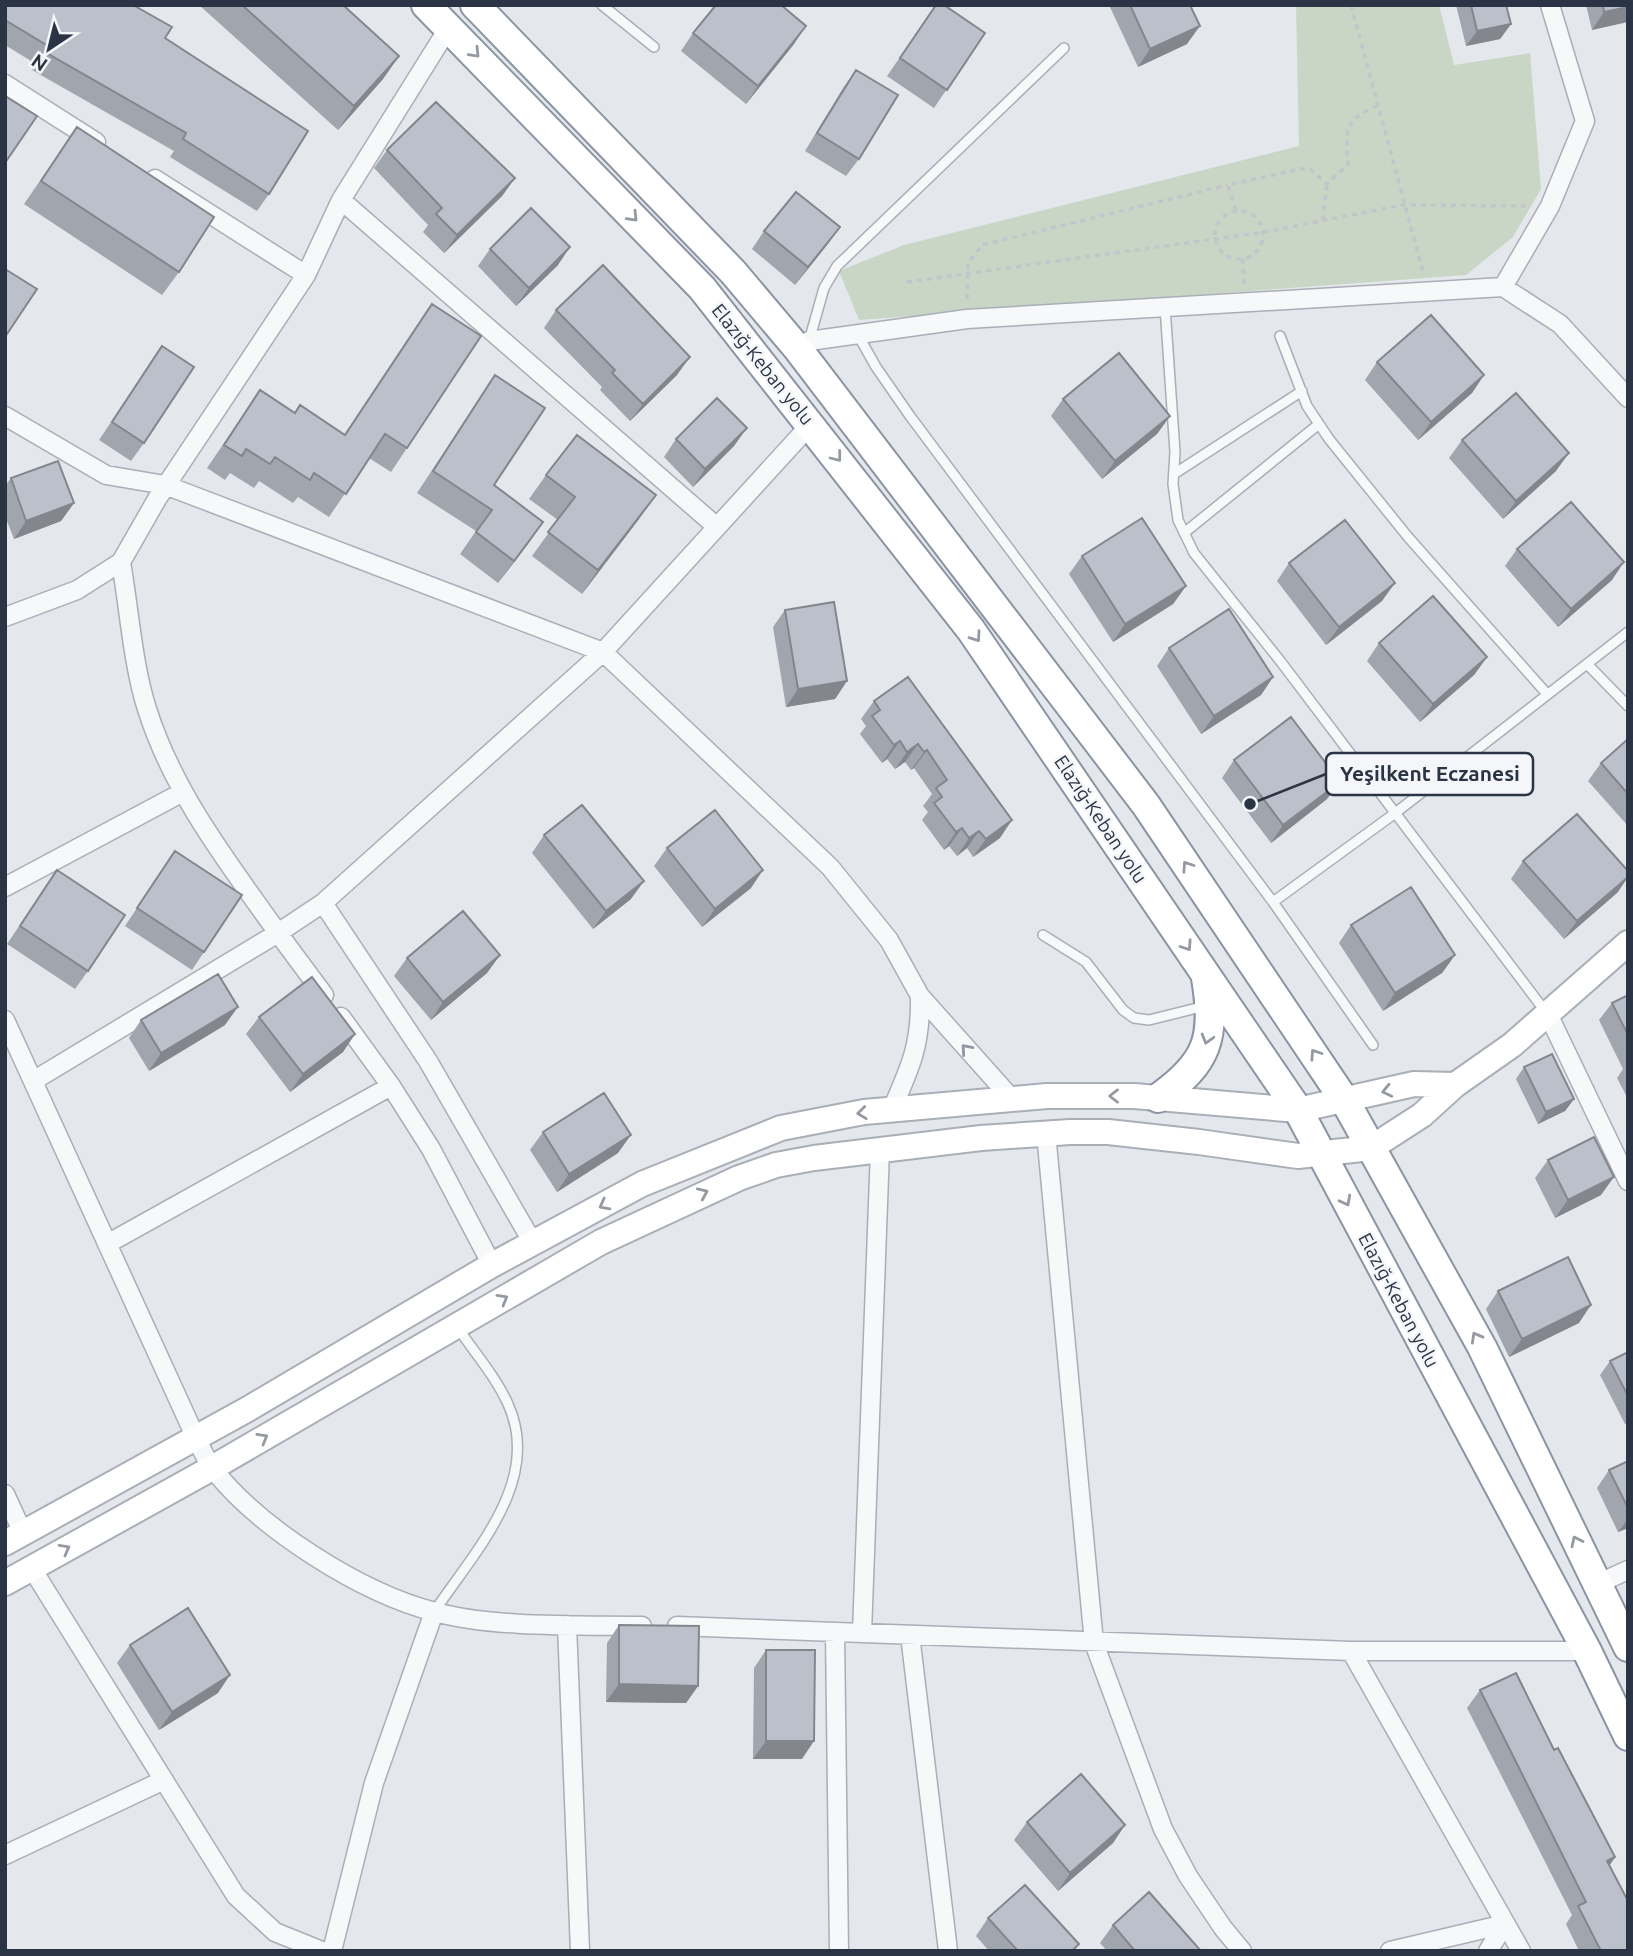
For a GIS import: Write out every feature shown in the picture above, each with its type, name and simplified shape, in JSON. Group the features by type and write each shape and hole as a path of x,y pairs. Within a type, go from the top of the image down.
{"highway":[{"name":"Elazığ-Keban yolu","path":"426,5 702,288 971,630 1298,1110 1587,1651 1628,1736"},
{"name":"Elazığ-Keban yolu","path":"475,5 803,345 1146,805 1345,1101 1482,1347 1628,1647"},
{"path":"1158,1098 1188,1075 1199,1061 1211,1028 1204,972"}],"main road":[{"path":"5,1583 212,1468 601,1242 701,1193 776,1165 880,1150 1046,1133 1108,1132 1298,1156 1371,1148 1422,1115 1455,1086 1512,1045 1628,943"},
{"path":"14,1538 248,1409 492,1265 642,1184 781,1128 835,1116 892,1109 1047,1096 1158,1098 1298,1110 1413,1084 1455,1086"}],"street":[{"path":"1503,287 1550,206 1585,121 1550,5"},
{"path":"5,617 77,590 121,562 166,485 306,275 341,200 449,27"},
{"path":"5,84 109,150"},
{"path":"144,172 306,275"},
{"path":"341,200 717,527"},
{"path":"803,345 967,318 1503,287 1560,324 1628,398"},
{"path":"5,416 106,475 166,485 603,652 830,867 889,940 920,996 1012,1099"},
{"path":"33,1081 323,903 603,652 811,424"},
{"path":"121,562 146,706 160,746 183,792 222,854 391,1086 431,1149 492,1265"},
{"path":"5,887 183,792"},
{"path":"323,903 428,1061 533,1243"},
{"path":"892,1109 914,1058 920,1031 920,996"},
{"path":"1548,1014 1628,1181"},
{"path":"5,1020 212,1468 243,1500 318,1555 380,1591 434,1612 567,1625 1351,1651 1587,1651"},
{"path":"107,1244 391,1086"},
{"path":"1046,1133 1094,1643 1163,1829 1188,1876 1242,1951"},
{"path":"862,1633 880,1150"},
{"path":"5,1494 14,1538"},
{"path":"31,1567 236,1896 248,1910 283,1937 322,1951"},
{"path":"1597,1584 1628,1570"},
{"path":"332,1951 374,1783 434,1612"},
{"path":"567,1625 580,1951"},
{"path":"835,1632 839,1951"},
{"path":"910,1635 948,1951"},
{"path":"1351,1651 1521,1951"},
{"path":"5,1854 164,1780"},
{"path":"1390,1951 1505,1924"},
{"path":"1488,1951 1505,1924"}],"lane":[{"path":"602,5 654,47"},
{"path":"803,345 824,288 837,266 1064,48"},
{"path":"1165,307 1178,520 1194,553 1281,662 1548,1014"},
{"path":"858,334 876,367 910,416 1273,902 1373,1045"},
{"path":"1280,336 1302,391 1319,424 1360,480 1547,694"},
{"path":"1174,474 1302,391"},
{"path":"1184,533 1319,424"},
{"path":"1273,902 1394,814 1628,632"},
{"path":"1587,664 1628,706"},
{"path":"1043,935 1086,962 1124,1010 1134,1018 1149,1020 1210,1005"},
{"path":"434,1612 505,1503 512,1488 519,1455 514,1419 507,1401 457,1326"}],"path":[{"path":"1351,5 1428,291"},
{"path":"1323,220 1327,184 1348,164 1346,135 1350,122 1358,114 1377,106"},
{"path":"967,318 968,274 972,254 982,246 1300,169 1310,169 1327,184"},
{"path":"1228,185 1236,211"},
{"path":"907,282 1264,232 1403,205 1550,206"},
{"path":"1236,211 1257,218 1264,232 1256,252 1243,259 1223,252 1216,239 1217,224 1222,218 1236,211"}],"green space":[{"path":"1296,5 1439,5 1454,65 1530,53 1541,189 1513,237 1466,275 859,320 839,271 904,245 1299,146"}],"building":[{"path":"5,5 133,5 172,27 165,38 308,131 269,194 183,139 186,133 45,52 48,46 5,20"},
{"path":"242,5 343,5 399,56 354,106"},
{"path":"716,5 781,5 806,26 758,86 693,33"},
{"path":"936,5 944,5 985,33 947,90 900,58"},
{"path":"1130,5 1190,5 1200,26 1150,49"},
{"path":"1471,5 1506,5 1511,24 1477,31"},
{"path":"1603,5 1628,5 1628,7 1604,12"},
{"path":"856,70 898,95 859,159 817,133"},
{"path":"5,96 37,116 7,160 5,159"},
{"path":"436,102 515,178 457,235 436,214 442,208 387,150"},
{"path":"77,127 214,217 179,272 41,181"},
{"path":"796,192 840,227 808,267 764,231"},
{"path":"531,208 570,247 529,288 490,249"},
{"path":"603,265 690,357 643,404 612,373 615,370 556,310"},
{"path":"5,269 37,289 5,337"},
{"path":"432,304 481,336 407,448 385,434 346,494 314,473 310,480 275,457 270,464 246,449 242,456 224,445 260,390 295,413 300,405 345,435"},
{"path":"1431,315 1484,375 1431,422 1377,362"},
{"path":"162,346 194,367 144,443 112,422"},
{"path":"1119,353 1170,416 1115,461 1063,399"},
{"path":"495,375 545,408 494,485 543,522 514,561 476,532 492,510 433,471"},
{"path":"1516,393 1569,453 1516,501 1462,440"},
{"path":"717,398 747,428 705,469 676,439"},
{"path":"577,435 656,495 598,570 548,532 575,497 546,475"},
{"path":"58,461 74,503 26,521 11,478"},
{"path":"1571,502 1624,562 1571,609 1517,549"},
{"path":"1142,518 1186,586 1125,624 1082,556"},
{"path":"1345,520 1395,583 1339,627 1289,563"},
{"path":"1433,596 1487,657 1433,704 1379,643"},
{"path":"834,602 847,681 798,689 785,610"},
{"path":"1229,609 1273,677 1214,716 1169,648"},
{"path":"908,677 1012,820 986,839 979,831 969,838 962,828 956,832 934,803 942,797 936,788 947,780 927,750 924,752 918,744 907,752 900,741 894,745 872,716 880,710 874,701"},
{"path":"1291,717 1340,782 1283,825 1234,760"},
{"path":"1628,739 1628,794 1601,763"},
{"path":"582,805 644,881 606,911 544,835"},
{"path":"715,810 763,870 715,909 667,848"},
{"path":"1577,814 1628,871 1628,877 1577,921 1523,861"},
{"path":"175,851 242,895 204,952 137,908"},
{"path":"57,870 125,915 88,971 20,926"},
{"path":"1411,887 1455,955 1395,993 1351,925"},
{"path":"463,911 500,955 443,1002 407,958"},
{"path":"218,974 238,1007 161,1053 141,1020"},
{"path":"312,977 355,1034 303,1074 259,1017"},
{"path":"1628,995 1628,1035 1612,1003"},
{"path":"1552,1054 1574,1099 1546,1112 1524,1067"},
{"path":"604,1093 631,1135 569,1174 543,1132"},
{"path":"1594,1137 1614,1177 1568,1200 1548,1160"},
{"path":"1568,1257 1591,1305 1522,1339 1498,1291"},
{"path":"1628,1352 1628,1396 1610,1361"},
{"path":"1628,1461 1628,1508 1609,1470"},
{"path":"188,1608 230,1675 172,1712 130,1645"},
{"path":"619,1625 699,1626 698,1686 619,1684"},
{"path":"766,1650 815,1650 814,1741 766,1741"},
{"path":"1516,1673 1554,1750 1558,1748 1615,1857 1607,1861 1628,1901 1628,1951 1601,1951 1578,1906 1586,1902 1480,1690"},
{"path":"1081,1774 1125,1825 1070,1873 1027,1822"},
{"path":"1025,1885 1079,1944 1072,1951 1018,1951 988,1918"},
{"path":"1149,1892 1201,1951 1135,1951 1113,1925"}],"place":[{"name":"Yeşilkent Eczanesi","path":"1250,804"}]}
